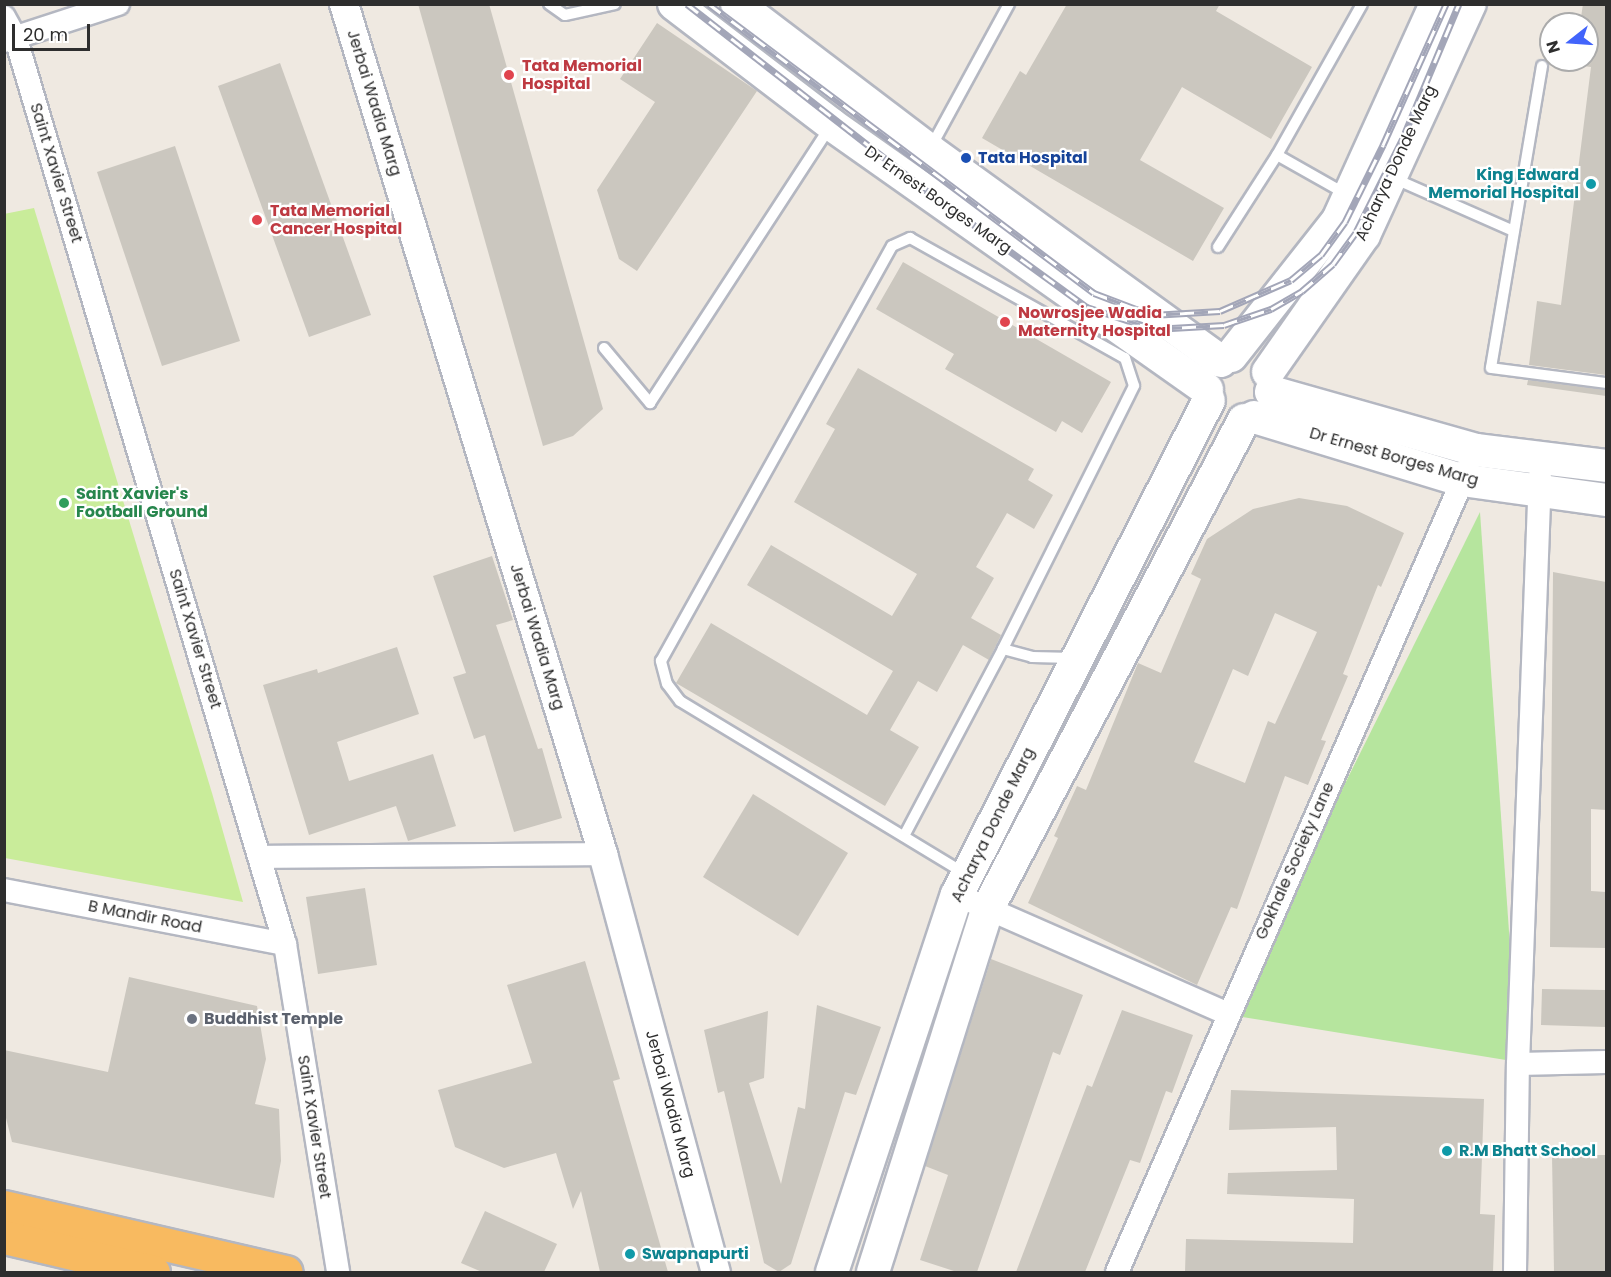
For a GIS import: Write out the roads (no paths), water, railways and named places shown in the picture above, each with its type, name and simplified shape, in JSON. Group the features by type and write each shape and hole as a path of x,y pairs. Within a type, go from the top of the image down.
{"highway":[{"path":"4,1207 286,1272"},
{"path":"4,1237 153,1272"}],"main road":[{"name":"Dr Ernest Borges Marg","path":"674,4 832,124 1208,395"},
{"name":"Dr Ernest Borges Marg","path":"737,4 929,150 1226,359"},
{"name":"Acharya Donde Marg","path":"1226,359 1343,208 1436,4"},
{"name":"Acharya Donde Marg","path":"873,1272 988,908 1259,400 1365,235 1470,4"},
{"path":"760,70 782,39"},
{"path":"1343,208 1365,235"},
{"path":"1252,358 1259,400 1224,417 1208,395 1213,368 1226,359 1252,358"},
{"name":"Acharya Donde Marg","path":"832,1272 962,885 1208,395"},
{"name":"Dr Ernest Borges Marg","path":"1259,400 1476,450 1606,466"},
{"name":"Dr Ernest Borges Marg","path":"1259,400 1462,480 1606,500"}],"street":[{"path":"10,40 118,4"},
{"name":"Jerbai Wadia Marg","path":"344,4 603,854 716,1272"},
{"name":"Saint Xavier Street","path":"4,17 285,944 338,1272"},
{"name":"Gokhale Society Lane","path":"1117,1272 1476,450"},
{"path":"1515,1272 1518,1064 1538,491 1542,458"},
{"path":"260,856 603,854"},
{"path":"962,885 988,908 1228,1014"},
{"name":"B Mandir Road","path":"4,890 285,944"},
{"path":"1518,1064 1606,1062"}],"lane":[{"path":"549,4 565,15 615,4"},
{"path":"929,150 1008,4"},
{"path":"1218,247 1277,155 1362,4"},
{"path":"1541,72 1491,368 1606,383"},
{"path":"604,348 650,403 832,124"},
{"path":"1277,155 1343,208"},
{"path":"1391,177 1514,231"},
{"path":"904,836 1003,648 1134,386 1125,358 910,238 892,246 661,661 667,684 680,701 904,836 962,885"},
{"path":"1003,648 1032,657 1077,658"}],"railway":[{"path":"687,4 930,193 1087,307 1154,329 1224,325 1271,309 1302,291 1333,264 1356,232 1402,140 1459,4"},
{"path":"709,4 1094,293 1152,315 1220,311 1291,280 1321,255 1345,222 1383,145 1446,4"}],"place":[{"name":"Tata Memorial Hospital","path":"509,75"},
{"name":"Tata Hospital","path":"966,158"},
{"name":"King Edward Memorial Hospital","path":"1591,184"},
{"name":"Tata Memorial Cancer Hospital","path":"257,220"},
{"name":"Nowrosjee Wadia Maternity Hospital","path":"1005,322"},
{"name":"Saint Xavier's Football Ground","path":"64,503"},
{"name":"Buddhist Temple","path":"192,1019"},
{"name":"R.M Bhatt School","path":"1447,1151"},
{"name":"Swapnapurti","path":"630,1254"}]}
